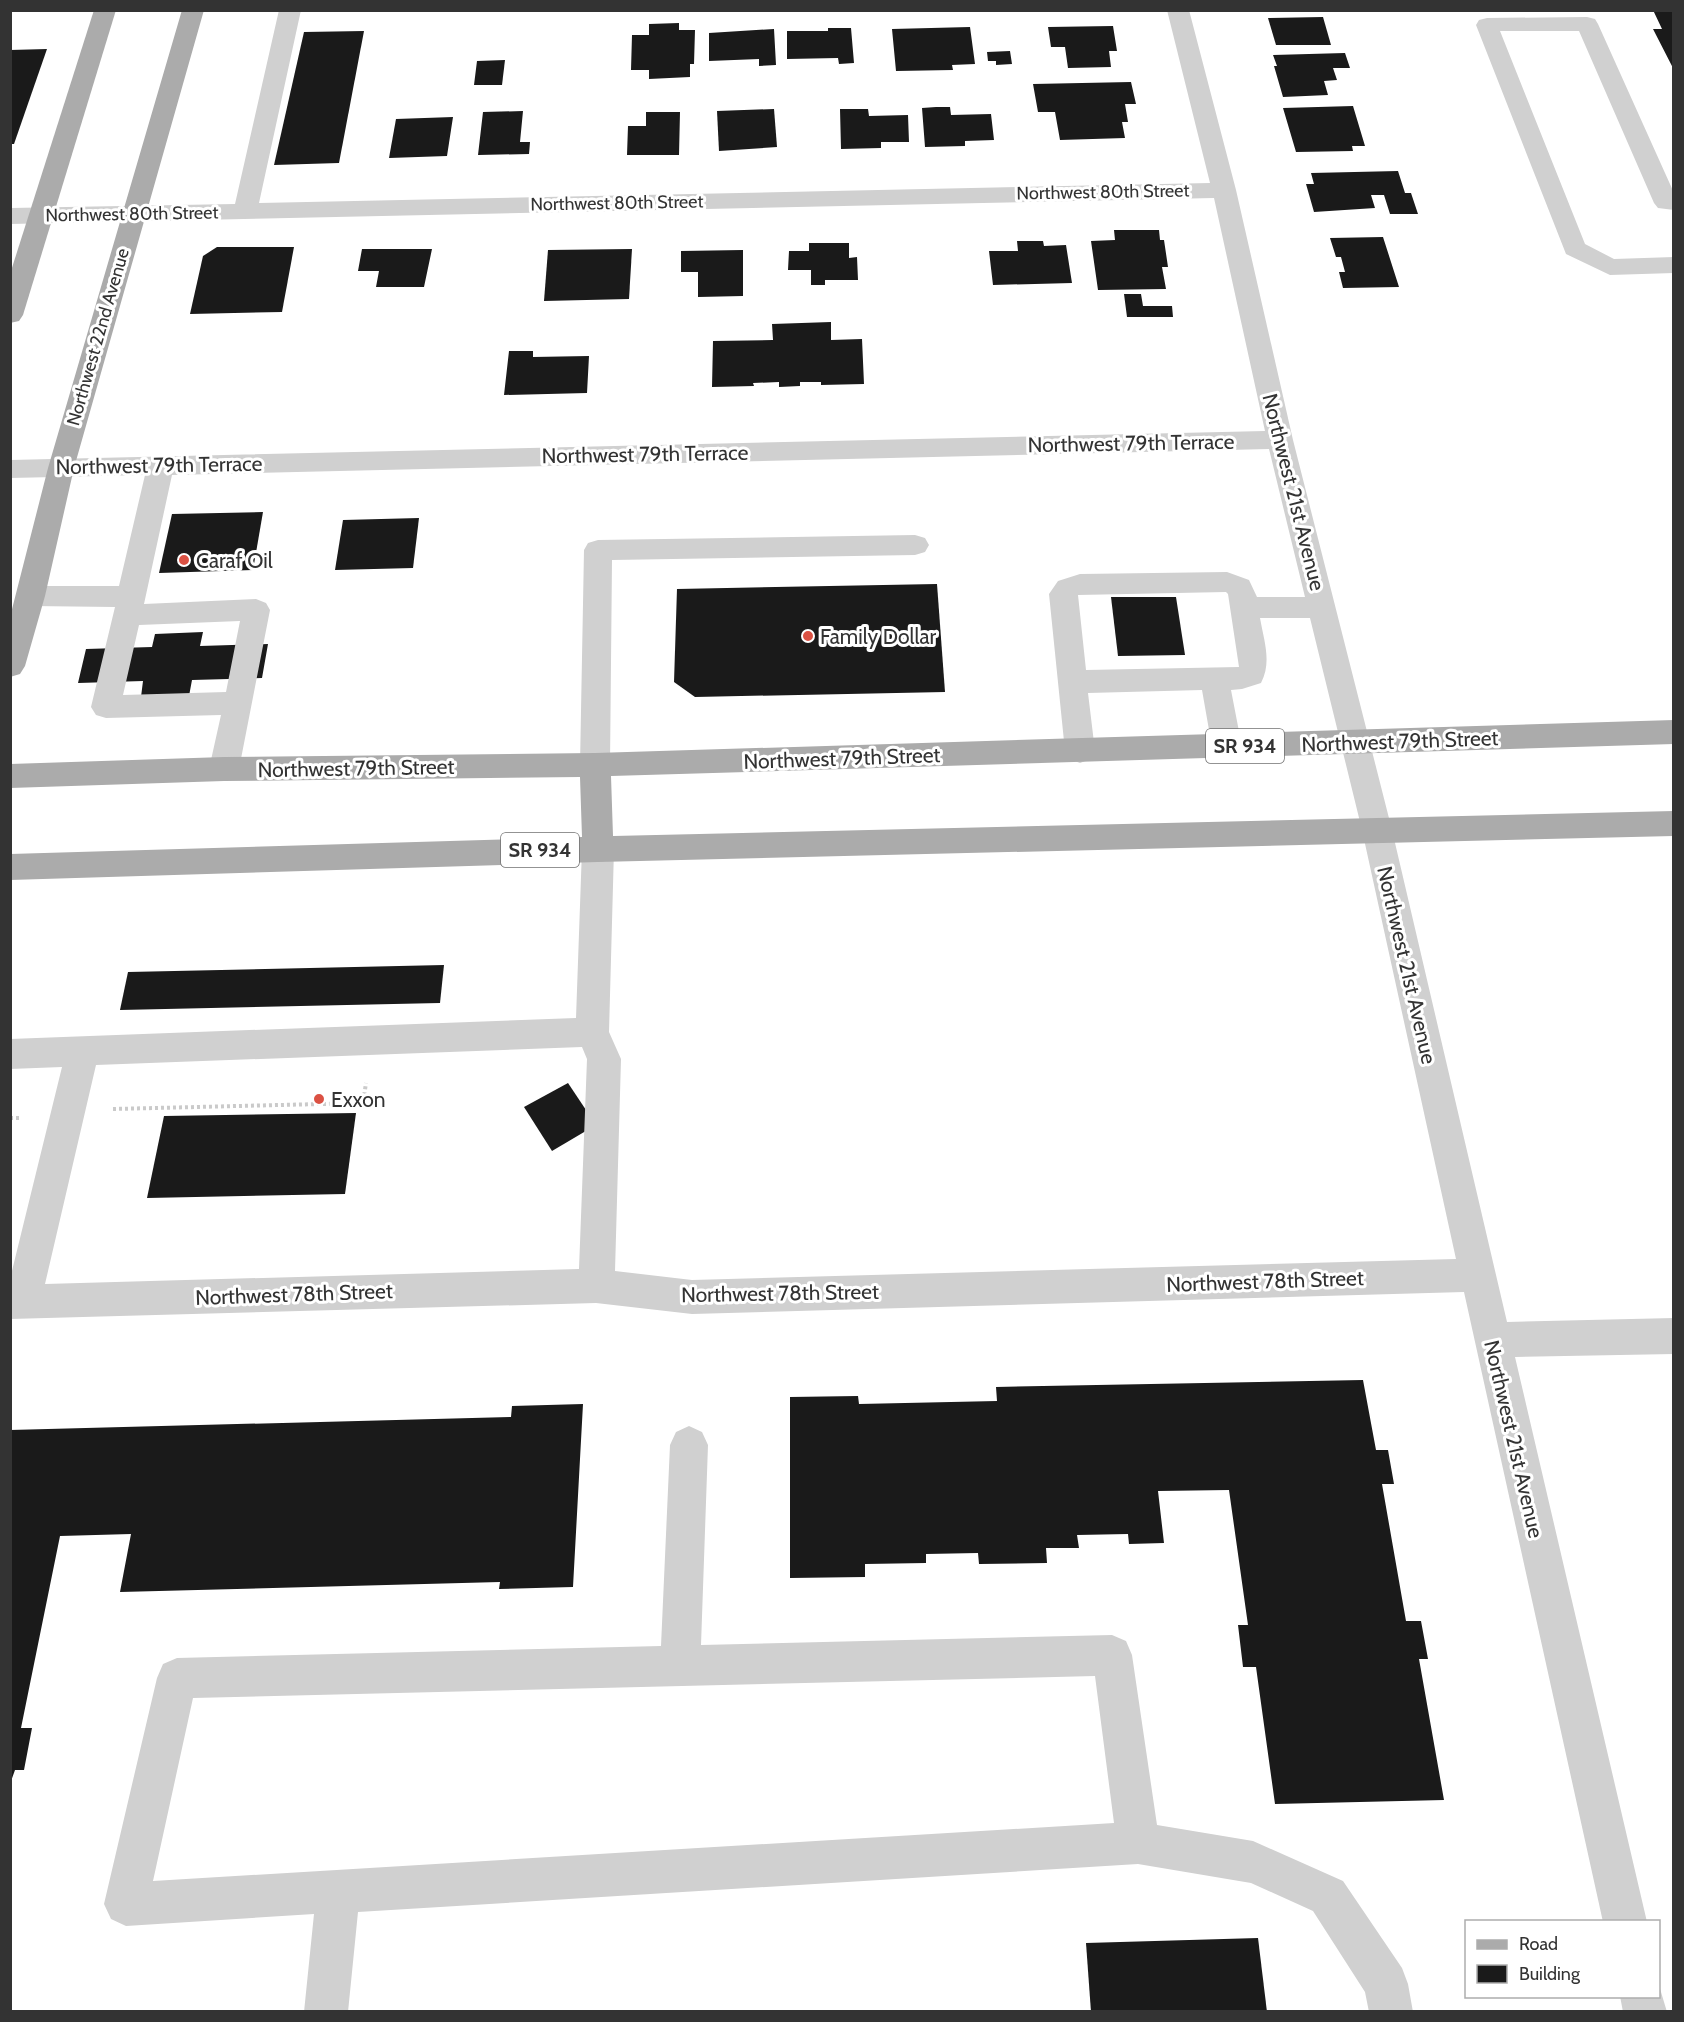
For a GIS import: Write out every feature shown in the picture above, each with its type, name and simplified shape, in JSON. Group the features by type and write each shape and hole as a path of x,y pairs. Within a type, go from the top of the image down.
{"main road":[{"path":"10,315 105,10"},
{"name":"Northwest 22nd Avenue","path":"10,666 31,596 61,468 193,10"},
{"name":"Northwest 79th Street","path":"10,776 224,769 595,765 1674,732"},
{"path":"595,765 598,849"},
{"name":"SR 934","path":"10,867 598,849 1674,823"}],"street":[{"path":"244,211 290,10"},
{"name":"Northwest 21st Avenue","path":"1178,10 1224,190 1280,440 1377,830 1624,1920"},
{"path":"1671,209 1587,24 1487,25 1575,249 1610,267 1674,266"},
{"name":"Northwest 80th Street","path":"10,216 1224,190"},
{"name":"Northwest 79th Terrace","path":"10,469 1280,440"},
{"path":"161,465 106,707 239,703"},
{"path":"595,765 598,550 915,545"},
{"path":"1072,682 1242,678 1251,675 1254,668 1240,588 1237,584 1227,582 1080,584 1068,588 1063,594 1072,682 1080,751"},
{"path":"31,596 128,606 256,610 224,769"},
{"path":"1244,608 1322,607"},
{"path":"1214,679 1227,747"},
{"path":"596,1286 604,1059 592,1032 598,849"},
{"path":"10,1054 592,1032"},
{"path":"17,1302 83,1051"},
{"name":"Northwest 78th Street","path":"17,1302 596,1286 692,1297 1477,1275"},
{"path":"1492,1340 1674,1336"},
{"path":"680,1666 689,1445"},
{"path":"1138,1843 1112,1655 177,1678 126,1904 1138,1843 1253,1862 1328,1896 1386,1984 1391,2012"},
{"path":"326,2012 338,1890"}],"path":[{"path":"10,1118 116,1109 363,1103 372,1039"}],"building":[{"path":"1653,10 1674,10 1674,70 1653,29 1662,29"},
{"path":"1323,17 1331,45 1276,45 1268,18"},
{"path":"679,23 679,30 695,30 694,64 690,64 690,77 649,79 649,70 631,70 632,35 649,35 649,24"},
{"path":"1113,26 1117,51 1109,51 1111,67 1068,68 1065,47 1051,47 1048,27"},
{"path":"970,27 975,64 952,65 953,70 896,71 892,29"},
{"path":"828,28 851,28 854,63 839,64 838,58 787,59 787,31 828,31"},
{"path":"774,29 776,65 759,66 759,59 709,61 709,33"},
{"path":"364,31 339,163 274,165 304,32"},
{"path":"47,49 14,144 10,144 10,50"},
{"path":"1010,51 1012,64 996,65 996,61 988,61 987,52"},
{"path":"1345,53 1350,68 1333,68 1337,80 1324,81 1328,95 1283,97 1273,55"},
{"path":"505,60 502,85 474,85 477,61"},
{"path":"1131,82 1136,104 1125,104 1128,122 1122,122 1125,138 1060,140 1055,112 1038,112 1033,84"},
{"path":"1353,106 1365,146 1352,146 1353,151 1296,152 1283,108"},
{"path":"950,107 951,115 991,114 994,140 965,141 965,146 925,147 922,108"},
{"path":"774,109 777,147 719,151 717,111"},
{"path":"840,109 868,109 869,116 908,115 909,142 881,142 881,148 841,149"},
{"path":"523,111 520,142 530,142 529,154 478,155 483,112"},
{"path":"646,112 680,112 679,155 627,155 628,126 646,126"},
{"path":"453,117 447,156 389,158 396,119"},
{"path":"1398,171 1405,193 1411,193 1418,214 1390,214 1384,195 1371,195 1375,208 1314,212 1306,184 1314,184 1311,173"},
{"path":"1114,230 1159,230 1160,240 1164,240 1168,267 1162,267 1166,289 1098,290 1091,241 1115,240"},
{"path":"1383,237 1399,287 1343,288 1339,272 1345,272 1341,257 1336,257 1330,238"},
{"path":"1017,241 1043,241 1044,246 1066,245 1072,283 993,285 989,251 1018,251"},
{"path":"809,243 849,243 849,258 857,257 858,280 825,280 825,285 811,285 811,270 788,270 789,251 809,251"},
{"path":"217,247 294,247 282,312 190,314 203,256"},
{"path":"362,249 432,249 424,287 376,287 379,271 358,271"},
{"path":"632,249 629,299 544,301 548,250"},
{"path":"743,250 743,296 698,297 698,272 681,272 681,251"},
{"path":"1124,294 1141,294 1143,306 1172,306 1173,317 1127,317"},
{"path":"831,322 831,340 862,339 864,384 821,385 821,382 800,382 800,386 779,387 779,382 753,383 754,386 712,387 713,341 773,340 772,324"},
{"path":"509,351 533,351 533,357 589,356 587,393 504,395"},
{"path":"263,512 253,570 159,573 172,514"},
{"path":"419,518 413,568 335,570 343,520"},
{"name":"Family Dollar","path":"937,584 945,692 695,697 674,682 677,589"},
{"path":"1111,597 1176,597 1185,655 1118,656"},
{"path":"203,632 200,646 268,644 262,678 192,680 189,696 141,697 143,681 78,683 86,649 152,647 155,634"},
{"path":"444,965 440,1003 120,1010 128,972"},
{"path":"568,1083 596,1125 552,1151 524,1107"},
{"path":"356,1113 345,1194 147,1198 164,1116"},
{"path":"1363,1380 1376,1450 1388,1450 1394,1484 1382,1484 1406,1621 1421,1621 1428,1659 1419,1659 1444,1800 1275,1804 1256,1667 1243,1667 1238,1625 1248,1625 1229,1490 1158,1491 1164,1543 1129,1544 1128,1534 1077,1535 1079,1548 1046,1548 1047,1563 979,1564 978,1553 926,1554 926,1563 865,1564 865,1577 790,1578 790,1397 858,1396 859,1404 997,1401 996,1387"},
{"path":"583,1404 573,1587 499,1589 500,1582 120,1592 131,1534 60,1536 21,1728 32,1728 24,1770 15,1770 10,1784 10,1430 511,1417 512,1406"},
{"path":"1258,1938 1267,2012 1091,2012 1086,1943"}],"place":[{"name":"Caraf Oil","path":"184,560"},
{"name":"Family Dollar","path":"808,636"},
{"name":"Exxon","path":"319,1099"}]}
